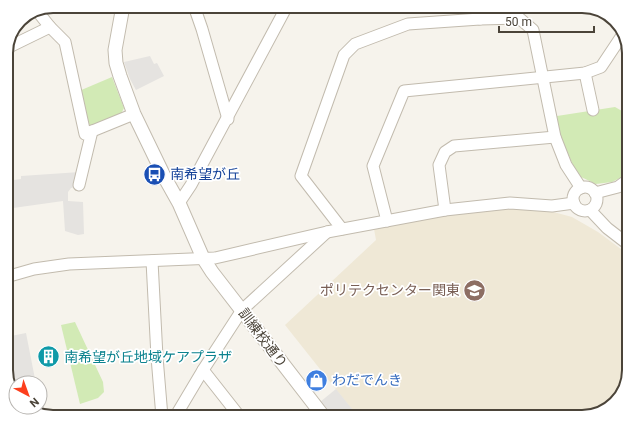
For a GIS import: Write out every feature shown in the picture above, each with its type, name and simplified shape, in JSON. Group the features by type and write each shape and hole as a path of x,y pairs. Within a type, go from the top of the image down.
{"street":[{"name":"訓練校通り","path":"121,13 115,41 116,63 134,114 165,178 179,203 203,258 317,410"},
{"path":"196,13 228,118"},
{"path":"179,203 192,185 283,13"},
{"path":"478,13 480,19"},
{"path":"40,15 50,27 66,42 85,134 134,114"},
{"path":"342,230 301,176 344,55 355,44 408,24 519,18 526,23 533,30 555,137 566,165 581,188"},
{"path":"14,45 50,27"},
{"path":"387,221 373,166 404,91 585,73 601,67 620,39"},
{"path":"585,73 592,110"},
{"path":"79,185 92,131"},
{"path":"445,210 439,165 445,152 454,146 555,137"},
{"path":"595,193 618,187 622,184"},
{"path":"581,188 589,188 595,193 597,201 596,205 590,210 582,211 574,203 575,193 581,188"},
{"path":"13,275 34,269 69,264 215,258 327,232 445,210 510,203 552,206 574,203"},
{"path":"590,210 607,228 622,240"},
{"path":"179,410 242,310 327,232"},
{"path":"152,261 161,410"},
{"path":"204,370 235,410"}],"shaded area":[{"path":"150,56 154,64 157,63 164,76 136,90 124,62"},
{"path":"80,172 76,187 71,188 68,192 68,201 83,202 84,234 78,235 65,231 63,201 13,208 13,180 21,179 21,176"},
{"name":"ポリテクセンター関東","path":"507,208 546,210 572,217 598,232 622,250 622,375 618,388 608,400 600,406 587,410 352,410 285,325 376,240 374,229 446,213"},
{"path":"26,333 34,375 13,375 13,336"},
{"path":"336,389 353,410 326,410 320,402"}],"green space":[{"path":"112,77 124,108 120,116 91,126 87,123 79,91"},
{"path":"615,107 622,111 622,177 612,182 596,184 581,177 573,165 559,133 557,116"},
{"path":"75,322 103,382 104,392 98,398 80,404 61,325"}],"place":[{"name":"南希望が丘","path":"155,174"},
{"name":"ポリテクセンター関東","path":"475,290"},
{"name":"南希望が丘地域ケアプラザ","path":"49,357"},
{"name":"わだでんき","path":"317,380"}]}
